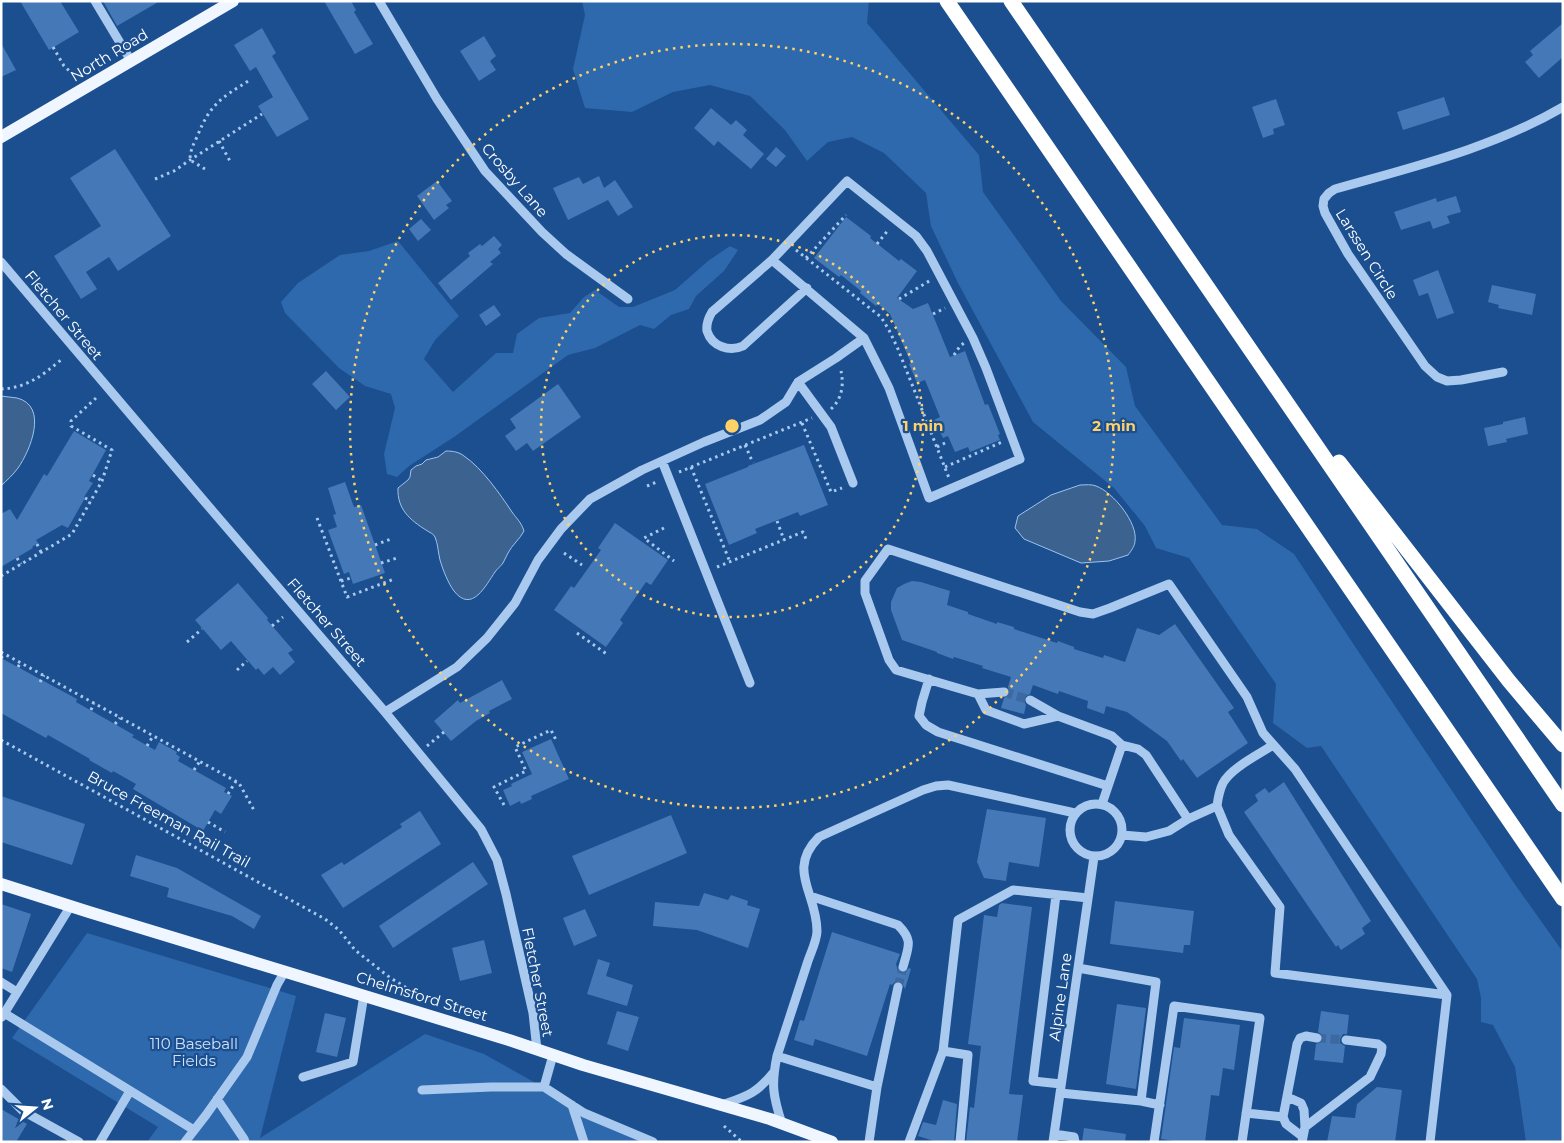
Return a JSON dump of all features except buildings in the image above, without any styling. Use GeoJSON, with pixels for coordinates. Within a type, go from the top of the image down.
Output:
{"type":"FeatureCollection","features":[{"type":"Feature","properties":{"kind":"highway"},"geometry":{"type":"LineString","coordinates":[[947,1],[1563,899]]}},
{"type":"Feature","properties":{"kind":"highway"},"geometry":{"type":"LineString","coordinates":[[1011,1],[1563,805]]}},
{"type":"Feature","properties":{"kind":"highway"},"geometry":{"type":"LineString","coordinates":[[1227,315],[1509,681],[1563,745]]}},
{"type":"Feature","properties":{"kind":"main road","name":"North Road"},"geometry":{"type":"LineString","coordinates":[[1,137],[130,61],[219,5],[233,1]]}},
{"type":"Feature","properties":{"kind":"main road","name":"Chelmsford Street"},"geometry":{"type":"LineString","coordinates":[[1,884],[500,1037],[553,1055],[722,1105],[832,1142]]}},
{"type":"Feature","properties":{"kind":"street"},"geometry":{"type":"LineString","coordinates":[[94,1],[130,61]]}},
{"type":"Feature","properties":{"kind":"street","name":"Crosby Lane"},"geometry":{"type":"LineString","coordinates":[[378,1],[437,99],[486,171],[542,232],[560,248],[628,299]]}},
{"type":"Feature","properties":{"kind":"street","name":"Larssen Circle"},"geometry":{"type":"LineString","coordinates":[[1503,372],[1455,381],[1442,380],[1433,374],[1425,366],[1348,254],[1325,214],[1323,203],[1326,196],[1335,189],[1411,168],[1488,142],[1531,125],[1563,107]]}},
{"type":"Feature","properties":{"kind":"street"},"geometry":{"type":"LineString","coordinates":[[772,260],[806,288],[864,338],[889,388],[929,498],[1020,459],[973,338],[927,251],[916,236],[846,181],[772,260],[712,312],[708,321],[707,331],[713,340],[721,346],[730,349],[743,346],[806,288]]}},
{"type":"Feature","properties":{"kind":"street","name":"Fletcher Street"},"geometry":{"type":"LineString","coordinates":[[1,262],[419,752],[481,830],[497,860],[532,1013],[537,1050]]}},
{"type":"Feature","properties":{"kind":"street"},"geometry":{"type":"LineString","coordinates":[[385,712],[457,667],[487,638],[515,603],[538,560],[561,529],[590,498],[642,470],[760,420],[786,402],[798,382],[864,338]]}},
{"type":"Feature","properties":{"kind":"street"},"geometry":{"type":"LineString","coordinates":[[798,382],[832,427],[853,483]]}},
{"type":"Feature","properties":{"kind":"street"},"geometry":{"type":"LineString","coordinates":[[662,461],[750,683]]}},
{"type":"Feature","properties":{"kind":"street"},"geometry":{"type":"LineString","coordinates":[[1004,692],[978,694],[896,670],[889,660],[865,593],[865,581],[888,549],[1080,612],[1093,614],[1169,584],[1247,697],[1263,733],[1294,769],[1447,995],[1430,1142]]}},
{"type":"Feature","properties":{"kind":"street"},"geometry":{"type":"LineString","coordinates":[[929,679],[920,716],[926,725],[932,729],[1108,786]]}},
{"type":"Feature","properties":{"kind":"street"},"geometry":{"type":"LineString","coordinates":[[978,694],[986,710],[1024,724],[1058,716]]}},
{"type":"Feature","properties":{"kind":"street"},"geometry":{"type":"LineString","coordinates":[[1030,700],[1058,716],[1112,736],[1122,745],[1138,749],[1146,756],[1188,819]]}},
{"type":"Feature","properties":{"kind":"street"},"geometry":{"type":"LineString","coordinates":[[1102,804],[1122,745]]}},
{"type":"Feature","properties":{"kind":"street"},"geometry":{"type":"LineString","coordinates":[[1273,745],[1228,776],[1222,784],[1217,806],[1229,835],[1280,907],[1275,973],[1447,995]]}},
{"type":"Feature","properties":{"kind":"street"},"geometry":{"type":"LineString","coordinates":[[782,1124],[774,1096],[773,1073],[817,932],[810,896],[803,873],[803,860],[809,847],[819,838],[930,788],[948,785],[1075,813]]}},
{"type":"Feature","properties":{"kind":"street"},"geometry":{"type":"LineString","coordinates":[[1102,804],[1115,812],[1120,819],[1122,835],[1120,842],[1109,854],[1094,857],[1079,851],[1073,844],[1069,828],[1075,813],[1087,805],[1102,804]]}},
{"type":"Feature","properties":{"kind":"street"},"geometry":{"type":"LineString","coordinates":[[1122,835],[1146,837],[1169,831],[1188,819],[1217,806]]}},
{"type":"Feature","properties":{"kind":"street","name":"Alpine Lane"},"geometry":{"type":"LineString","coordinates":[[1053,1138],[1094,857]]}},
{"type":"Feature","properties":{"kind":"street"},"geometry":{"type":"LineString","coordinates":[[909,1142],[943,1051],[958,920],[1013,890],[1088,898]]}},
{"type":"Feature","properties":{"kind":"street"},"geometry":{"type":"LineString","coordinates":[[1056,895],[1033,1081],[1061,1088],[1160,1105]]}},
{"type":"Feature","properties":{"kind":"street"},"geometry":{"type":"LineString","coordinates":[[810,896],[898,925],[906,933],[909,943],[903,967]]}},
{"type":"Feature","properties":{"kind":"street"},"geometry":{"type":"LineString","coordinates":[[70,906],[3,1015],[194,1130]]}},
{"type":"Feature","properties":{"kind":"street"},"geometry":{"type":"LineString","coordinates":[[1078,968],[1156,982],[1141,1101]]}},
{"type":"Feature","properties":{"kind":"street"},"geometry":{"type":"LineString","coordinates":[[185,1142],[247,1057],[277,985],[285,971]]}},
{"type":"Feature","properties":{"kind":"street"},"geometry":{"type":"LineString","coordinates":[[1,982],[17,992]]}},
{"type":"Feature","properties":{"kind":"street"},"geometry":{"type":"LineString","coordinates":[[869,1142],[877,1087],[898,986]]}},
{"type":"Feature","properties":{"kind":"street"},"geometry":{"type":"LineString","coordinates":[[303,1076],[353,1062],[364,995]]}},
{"type":"Feature","properties":{"kind":"street"},"geometry":{"type":"LineString","coordinates":[[1,999],[11,1002]]}},
{"type":"Feature","properties":{"kind":"street"},"geometry":{"type":"LineString","coordinates":[[1154,1142],[1174,1006],[1260,1018],[1242,1142]]}},
{"type":"Feature","properties":{"kind":"street"},"geometry":{"type":"LineString","coordinates":[[1303,1139],[1286,1124],[1283,1117],[1297,1044],[1300,1038],[1306,1036],[1317,1038]]}},
{"type":"Feature","properties":{"kind":"street"},"geometry":{"type":"LineString","coordinates":[[1305,1127],[1370,1077],[1381,1054],[1382,1047],[1378,1044],[1346,1040]]}},
{"type":"Feature","properties":{"kind":"street"},"geometry":{"type":"LineString","coordinates":[[943,1051],[968,1054],[960,1142]]}},
{"type":"Feature","properties":{"kind":"street"},"geometry":{"type":"LineString","coordinates":[[544,1087],[553,1055]]}},
{"type":"Feature","properties":{"kind":"street"},"geometry":{"type":"LineString","coordinates":[[777,1056],[877,1087]]}},
{"type":"Feature","properties":{"kind":"street"},"geometry":{"type":"LineString","coordinates":[[722,1105],[750,1095],[762,1086],[773,1073]]}},
{"type":"Feature","properties":{"kind":"street"},"geometry":{"type":"LineString","coordinates":[[422,1090],[544,1087],[584,1112],[654,1142]]}},
{"type":"Feature","properties":{"kind":"street"},"geometry":{"type":"LineString","coordinates":[[1,1089],[23,1111],[79,1142]]}},
{"type":"Feature","properties":{"kind":"street"},"geometry":{"type":"LineString","coordinates":[[100,1142],[130,1091]]}},
{"type":"Feature","properties":{"kind":"street"},"geometry":{"type":"LineString","coordinates":[[217,1099],[245,1142]]}},
{"type":"Feature","properties":{"kind":"street"},"geometry":{"type":"LineString","coordinates":[[1286,1101],[1292,1099],[1301,1103],[1304,1110],[1305,1127],[1303,1139]]}},
{"type":"Feature","properties":{"kind":"street"},"geometry":{"type":"LineString","coordinates":[[572,1105],[584,1142]]}},
{"type":"Feature","properties":{"kind":"street"},"geometry":{"type":"LineString","coordinates":[[1246,1113],[1283,1117]]}},
{"type":"Feature","properties":{"kind":"street"},"geometry":{"type":"LineString","coordinates":[[1053,1138],[1074,1137],[1075,1142]]}},
{"type":"Feature","properties":{"kind":"path"},"geometry":{"type":"LineString","coordinates":[[53,47],[64,66],[76,78]]}},
{"type":"Feature","properties":{"kind":"path"},"geometry":{"type":"LineString","coordinates":[[190,160],[190,152],[202,124],[214,105],[227,94],[250,80]]}},
{"type":"Feature","properties":{"kind":"path"},"geometry":{"type":"LineString","coordinates":[[155,179],[174,171],[262,114]]}},
{"type":"Feature","properties":{"kind":"path"},"geometry":{"type":"LineString","coordinates":[[219,142],[231,163]]}},
{"type":"Feature","properties":{"kind":"path"},"geometry":{"type":"LineString","coordinates":[[190,160],[205,169]]}},
{"type":"Feature","properties":{"kind":"path"},"geometry":{"type":"LineString","coordinates":[[806,258],[846,215]]}},
{"type":"Feature","properties":{"kind":"path"},"geometry":{"type":"LineString","coordinates":[[877,244],[896,221]]}},
{"type":"Feature","properties":{"kind":"path"},"geometry":{"type":"LineString","coordinates":[[899,299],[940,275]]}},
{"type":"Feature","properties":{"kind":"path"},"geometry":{"type":"LineString","coordinates":[[1,389],[23,386],[39,378],[62,358]]}},
{"type":"Feature","properties":{"kind":"path"},"geometry":{"type":"LineString","coordinates":[[647,486],[822,414],[833,407],[839,400],[843,380],[841,371]]}},
{"type":"Feature","properties":{"kind":"path"},"geometry":{"type":"LineString","coordinates":[[1,576],[72,534],[102,481],[112,450],[71,426],[71,421],[96,398]]}},
{"type":"Feature","properties":{"kind":"path"},"geometry":{"type":"LineString","coordinates":[[802,423],[830,492],[843,487]]}},
{"type":"Feature","properties":{"kind":"path"},"geometry":{"type":"LineString","coordinates":[[930,429],[936,427]]}},
{"type":"Feature","properties":{"kind":"path"},"geometry":{"type":"LineString","coordinates":[[945,467],[1005,441]]}},
{"type":"Feature","properties":{"kind":"path"},"geometry":{"type":"LineString","coordinates":[[937,447],[947,442]]}},
{"type":"Feature","properties":{"kind":"path"},"geometry":{"type":"LineString","coordinates":[[745,445],[753,463]]}},
{"type":"Feature","properties":{"kind":"path"},"geometry":{"type":"LineString","coordinates":[[691,467],[730,562]]}},
{"type":"Feature","properties":{"kind":"path"},"geometry":{"type":"LineString","coordinates":[[92,475],[102,481]]}},
{"type":"Feature","properties":{"kind":"path"},"geometry":{"type":"LineString","coordinates":[[85,498],[91,501]]}},
{"type":"Feature","properties":{"kind":"path"},"geometry":{"type":"LineString","coordinates":[[317,518],[347,597],[394,579]]}},
{"type":"Feature","properties":{"kind":"path"},"geometry":{"type":"LineString","coordinates":[[777,522],[784,540]]}},
{"type":"Feature","properties":{"kind":"path"},"geometry":{"type":"LineString","coordinates":[[664,528],[644,538],[674,560]]}},
{"type":"Feature","properties":{"kind":"path"},"geometry":{"type":"LineString","coordinates":[[717,567],[803,532],[806,541]]}},
{"type":"Feature","properties":{"kind":"path"},"geometry":{"type":"LineString","coordinates":[[375,545],[391,539]]}},
{"type":"Feature","properties":{"kind":"path"},"geometry":{"type":"LineString","coordinates":[[37,544],[41,552]]}},
{"type":"Feature","properties":{"kind":"path"},"geometry":{"type":"LineString","coordinates":[[564,553],[582,565]]}},
{"type":"Feature","properties":{"kind":"path"},"geometry":{"type":"LineString","coordinates":[[17,558],[22,564]]}},
{"type":"Feature","properties":{"kind":"path"},"geometry":{"type":"LineString","coordinates":[[381,563],[398,558]]}},
{"type":"Feature","properties":{"kind":"path"},"geometry":{"type":"LineString","coordinates":[[341,581],[351,578]]}},
{"type":"Feature","properties":{"kind":"path"},"geometry":{"type":"LineString","coordinates":[[272,626],[283,617]]}},
{"type":"Feature","properties":{"kind":"path"},"geometry":{"type":"LineString","coordinates":[[187,642],[202,629]]}},
{"type":"Feature","properties":{"kind":"path"},"geometry":{"type":"LineString","coordinates":[[577,633],[608,655]]}},
{"type":"Feature","properties":{"kind":"path"},"geometry":{"type":"LineString","coordinates":[[1,658],[3,653],[236,781],[256,812]]}},
{"type":"Feature","properties":{"kind":"path"},"geometry":{"type":"LineString","coordinates":[[238,670],[248,661]]}},
{"type":"Feature","properties":{"kind":"path"},"geometry":{"type":"LineString","coordinates":[[18,667],[20,662]]}},
{"type":"Feature","properties":{"kind":"path"},"geometry":{"type":"LineString","coordinates":[[40,682],[44,675]]}},
{"type":"Feature","properties":{"kind":"path"},"geometry":{"type":"LineString","coordinates":[[62,691],[64,686]]}},
{"type":"Feature","properties":{"kind":"path"},"geometry":{"type":"LineString","coordinates":[[91,710],[94,703]]}},
{"type":"Feature","properties":{"kind":"path"},"geometry":{"type":"LineString","coordinates":[[116,724],[120,718]]}},
{"type":"Feature","properties":{"kind":"path"},"geometry":{"type":"LineString","coordinates":[[504,805],[494,787],[526,771],[515,746],[551,730],[556,740]]}},
{"type":"Feature","properties":{"kind":"path"},"geometry":{"type":"LineString","coordinates":[[419,752],[444,732]]}},
{"type":"Feature","properties":{"kind":"path"},"geometry":{"type":"LineString","coordinates":[[147,746],[153,736]]}},
{"type":"Feature","properties":{"kind":"path","name":"Bruce Freeman Rail Trail"},"geometry":{"type":"LineString","coordinates":[[1,740],[325,919],[339,930],[355,950],[389,977],[415,993]]}},
{"type":"Feature","properties":{"kind":"path"},"geometry":{"type":"LineString","coordinates":[[194,770],[200,761]]}},
{"type":"Feature","properties":{"kind":"path"},"geometry":{"type":"LineString","coordinates":[[228,794],[236,781]]}},
{"type":"Feature","properties":{"kind":"path"},"geometry":{"type":"LineString","coordinates":[[208,822],[225,832]]}},
{"type":"Feature","properties":{"kind":"path"},"geometry":{"type":"LineString","coordinates":[[724,1126],[742,1142]]}},
{"type":"Feature","properties":{"kind":"green space"},"geometry":{"type":"Polygon","coordinates":[[[582,1],[869,1],[867,23],[979,155],[983,192],[1061,301],[1126,367],[1135,406],[1222,525],[1257,529],[1294,554],[1514,883],[1563,952],[1563,1142],[1526,1142],[1515,1067],[1493,1025],[1481,1022],[1481,998],[1477,979],[1321,746],[1307,748],[1273,723],[1276,684],[1189,558],[1156,548],[1145,526],[1114,488],[1033,422],[958,283],[931,226],[926,193],[884,153],[852,137],[828,142],[807,161],[785,130],[750,96],[710,85],[673,92],[632,112],[585,108],[573,69],[585,15],[582,1]]]}},
{"type":"Feature","properties":{"kind":"green space"},"geometry":{"type":"Polygon","coordinates":[[[398,241],[459,316],[435,340],[424,359],[453,392],[496,353],[513,353],[517,334],[539,318],[570,313],[584,297],[595,290],[619,307],[633,307],[675,290],[708,261],[730,246],[738,250],[724,271],[696,296],[689,309],[671,315],[654,329],[640,325],[595,348],[568,355],[454,437],[409,466],[397,477],[387,474],[384,454],[395,408],[391,394],[365,386],[339,368],[285,313],[281,302],[298,283],[340,255],[369,251],[398,241]]]}},
{"type":"Feature","properties":{"kind":"green space","name":"110 Baseball Fields"},"geometry":{"type":"Polygon","coordinates":[[[87,933],[296,996],[260,1138],[425,1034],[484,1054],[641,1142],[147,1142],[158,1127],[12,1038],[87,933]]]}},
{"type":"Feature","properties":{"kind":"shaded area"},"geometry":{"type":"Polygon","coordinates":[[[1,396],[17,398],[27,403],[35,419],[34,430],[23,460],[14,473],[1,486],[1,396]]]}},
{"type":"Feature","properties":{"kind":"shaded area"},"geometry":{"type":"Polygon","coordinates":[[[446,451],[460,454],[471,461],[484,474],[524,531],[483,590],[473,599],[467,600],[454,591],[448,580],[440,560],[434,536],[410,518],[402,508],[398,495],[398,488],[408,480],[411,470],[426,460],[438,457],[446,451]]]}},
{"type":"Feature","properties":{"kind":"shaded area"},"geometry":{"type":"Polygon","coordinates":[[[1080,485],[1093,485],[1103,489],[1123,509],[1133,526],[1135,534],[1133,548],[1128,555],[1109,561],[1081,563],[1024,539],[1015,528],[1018,516],[1051,495],[1080,485]]]}},
{"type":"Feature","properties":{"kind":"tunnel"},"geometry":{"type":"LineString","coordinates":[[1004,692],[1030,700]]}},
{"type":"Feature","properties":{"kind":"tunnel"},"geometry":{"type":"LineString","coordinates":[[898,987],[903,967]]}},
{"type":"Feature","properties":{"kind":"tunnel"},"geometry":{"type":"LineString","coordinates":[[1317,1038],[1346,1040]]}}]}
